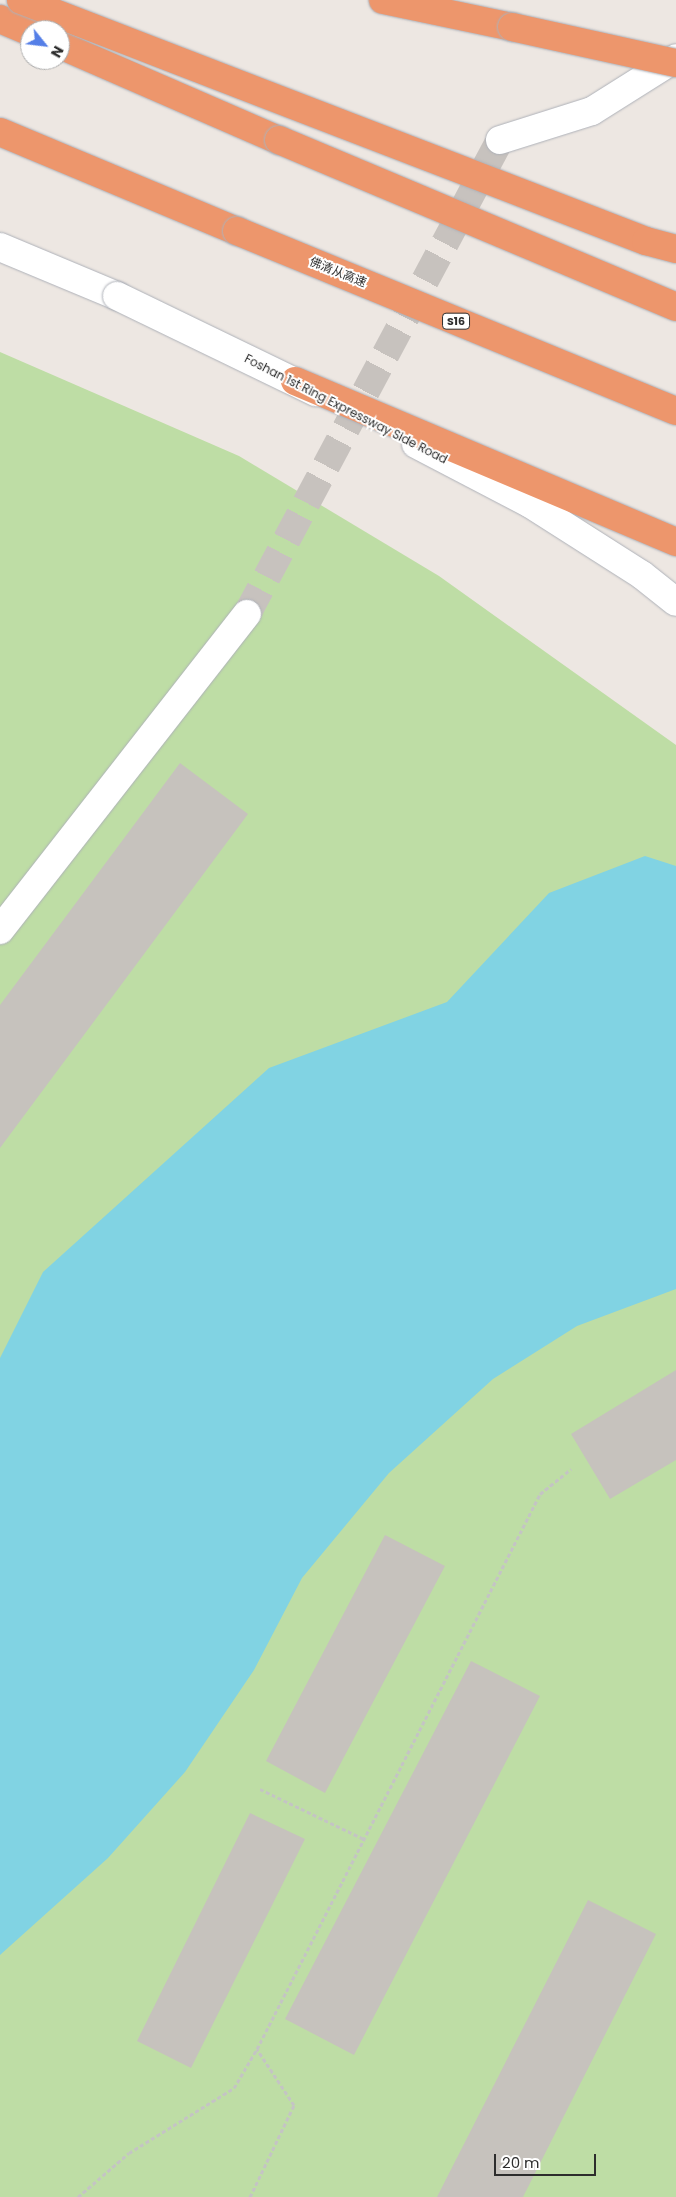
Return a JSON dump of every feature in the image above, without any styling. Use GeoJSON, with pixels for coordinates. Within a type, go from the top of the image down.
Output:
{"type":"FeatureCollection","features":[{"type":"Feature","properties":{"kind":"highway"},"geometry":{"type":"LineString","coordinates":[[21,0],[646,241],[676,249]]}},
{"type":"Feature","properties":{"kind":"highway"},"geometry":{"type":"LineString","coordinates":[[382,0],[676,63]]}},
{"type":"Feature","properties":{"kind":"highway"},"geometry":{"type":"LineString","coordinates":[[0,19],[20,28]]}},
{"type":"Feature","properties":{"kind":"highway"},"geometry":{"type":"LineString","coordinates":[[70,49],[676,308]]}},
{"type":"Feature","properties":{"kind":"highway","name":"佛清从高速"},"geometry":{"type":"LineString","coordinates":[[0,132],[676,411]]}},
{"type":"Feature","properties":{"kind":"highway"},"geometry":{"type":"LineString","coordinates":[[296,381],[676,542]]}},
{"type":"Feature","properties":{"kind":"main road"},"geometry":{"type":"LineString","coordinates":[[500,140],[592,111],[676,58]]}},
{"type":"Feature","properties":{"kind":"main road","name":"Foshan 1st Ring Expressway Side Road"},"geometry":{"type":"LineString","coordinates":[[0,247],[117,296],[296,381],[529,503],[642,575],[676,602]]}},
{"type":"Feature","properties":{"kind":"main road"},"geometry":{"type":"LineString","coordinates":[[0,930],[247,614]]}},
{"type":"Feature","properties":{"kind":"path"},"geometry":{"type":"LineString","coordinates":[[78,2197],[129,2153],[234,2088],[257,2049],[540,1494],[571,1470]]}},
{"type":"Feature","properties":{"kind":"path"},"geometry":{"type":"LineString","coordinates":[[260,1789],[364,1839]]}},
{"type":"Feature","properties":{"kind":"path"},"geometry":{"type":"LineString","coordinates":[[250,2197],[294,2105],[257,2049]]}},
{"type":"Feature","properties":{"kind":"green space"},"geometry":{"type":"Polygon","coordinates":[[[0,352],[239,456],[439,576],[676,745],[676,2197],[0,2197],[0,352]]]}},
{"type":"Feature","properties":{"kind":"water"},"geometry":{"type":"Polygon","coordinates":[[[645,856],[676,866],[676,1289],[577,1326],[493,1379],[389,1473],[302,1578],[254,1670],[185,1772],[108,1858],[0,1955],[0,1358],[43,1272],[269,1068],[447,1002],[549,893],[645,856]]]}},
{"type":"Feature","properties":{"kind":"building"},"geometry":{"type":"Polygon","coordinates":[[[180,763],[248,814],[0,1148],[0,1005],[180,763]]]}},
{"type":"Feature","properties":{"kind":"building"},"geometry":{"type":"Polygon","coordinates":[[[676,1370],[676,1460],[610,1499],[571,1434],[676,1370]]]}},
{"type":"Feature","properties":{"kind":"building"},"geometry":{"type":"Polygon","coordinates":[[[385,1535],[445,1566],[325,1793],[266,1761],[385,1535]]]}},
{"type":"Feature","properties":{"kind":"building"},"geometry":{"type":"Polygon","coordinates":[[[471,1661],[540,1696],[354,2055],[285,2019],[471,1661]]]}},
{"type":"Feature","properties":{"kind":"building"},"geometry":{"type":"Polygon","coordinates":[[[250,1813],[305,1839],[191,2068],[137,2041],[250,1813]]]}},
{"type":"Feature","properties":{"kind":"building"},"geometry":{"type":"Polygon","coordinates":[[[588,1900],[656,1934],[523,2197],[437,2197],[588,1900]]]}},
{"type":"Feature","properties":{"kind":"tunnel"},"geometry":{"type":"LineString","coordinates":[[247,614],[500,140]]}}]}
